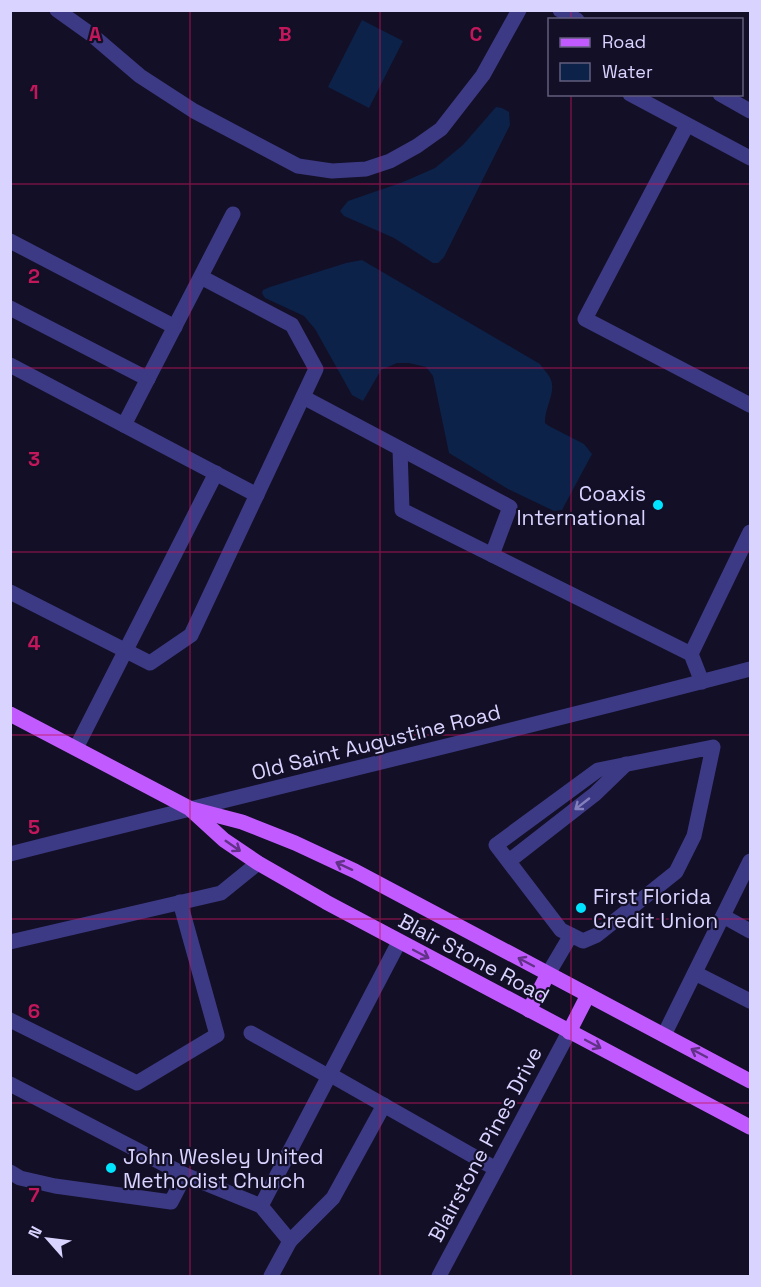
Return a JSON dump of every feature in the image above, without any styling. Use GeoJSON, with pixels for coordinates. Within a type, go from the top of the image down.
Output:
{"type":"FeatureCollection","features":[{"type":"Feature","properties":{"kind":"main road","name":"Blair Stone Road"},"geometry":{"type":"LineString","coordinates":[[10,714],[189,808],[242,822],[296,843],[355,871],[750,1081]]}},
{"type":"Feature","properties":{"kind":"main road","name":"Blair Stone Road"},"geometry":{"type":"LineString","coordinates":[[189,808],[224,840],[258,863],[399,942],[750,1127]]}},
{"type":"Feature","properties":{"kind":"main road"},"geometry":{"type":"LineString","coordinates":[[528,1010],[548,974]]}},
{"type":"Feature","properties":{"kind":"main road"},"geometry":{"type":"LineString","coordinates":[[569,1032],[588,995]]}},
{"type":"Feature","properties":{"kind":"street"},"geometry":{"type":"LineString","coordinates":[[57,10],[92,34],[140,76],[194,111],[298,166],[332,171],[366,169],[390,161],[441,129],[483,75],[519,10]]}},
{"type":"Feature","properties":{"kind":"street"},"geometry":{"type":"LineString","coordinates":[[560,10],[574,18]]}},
{"type":"Feature","properties":{"kind":"street"},"geometry":{"type":"LineString","coordinates":[[634,96],[750,158]]}},
{"type":"Feature","properties":{"kind":"street"},"geometry":{"type":"LineString","coordinates":[[724,96],[750,111]]}},
{"type":"Feature","properties":{"kind":"street"},"geometry":{"type":"LineString","coordinates":[[687,125],[585,319],[750,405]]}},
{"type":"Feature","properties":{"kind":"street"},"geometry":{"type":"LineString","coordinates":[[124,425],[233,214]]}},
{"type":"Feature","properties":{"kind":"street"},"geometry":{"type":"LineString","coordinates":[[10,241],[175,327]]}},
{"type":"Feature","properties":{"kind":"street"},"geometry":{"type":"LineString","coordinates":[[10,592],[150,663],[191,634],[316,369],[292,325],[201,277]]}},
{"type":"Feature","properties":{"kind":"street"},"geometry":{"type":"LineString","coordinates":[[10,308],[148,379]]}},
{"type":"Feature","properties":{"kind":"street"},"geometry":{"type":"LineString","coordinates":[[10,365],[257,495]]}},
{"type":"Feature","properties":{"kind":"street"},"geometry":{"type":"LineString","coordinates":[[303,397],[510,507],[492,555]]}},
{"type":"Feature","properties":{"kind":"street"},"geometry":{"type":"LineString","coordinates":[[400,449],[402,510],[691,654],[702,682]]}},
{"type":"Feature","properties":{"kind":"street"},"geometry":{"type":"LineString","coordinates":[[76,748],[216,473]]}},
{"type":"Feature","properties":{"kind":"street"},"geometry":{"type":"LineString","coordinates":[[691,654],[750,532]]}},
{"type":"Feature","properties":{"kind":"street","name":"Old Saint Augustine Road"},"geometry":{"type":"LineString","coordinates":[[10,854],[189,808],[553,721],[750,669]]}},
{"type":"Feature","properties":{"kind":"street"},"geometry":{"type":"LineString","coordinates":[[713,747],[694,836],[676,872],[597,935],[583,941],[571,935],[561,930],[496,845],[598,770],[713,747]]}},
{"type":"Feature","properties":{"kind":"street"},"geometry":{"type":"LineString","coordinates":[[664,1035],[750,861]]}},
{"type":"Feature","properties":{"kind":"street"},"geometry":{"type":"LineString","coordinates":[[10,942],[221,893],[258,863]]}},
{"type":"Feature","properties":{"kind":"street"},"geometry":{"type":"LineString","coordinates":[[10,1020],[137,1083],[217,1035],[180,902]]}},
{"type":"Feature","properties":{"kind":"street"},"geometry":{"type":"LineString","coordinates":[[723,916],[750,931]]}},
{"type":"Feature","properties":{"kind":"street"},"geometry":{"type":"LineString","coordinates":[[548,974],[571,935]]}},
{"type":"Feature","properties":{"kind":"street"},"geometry":{"type":"LineString","coordinates":[[261,1206],[399,942]]}},
{"type":"Feature","properties":{"kind":"street"},"geometry":{"type":"LineString","coordinates":[[695,973],[750,1002]]}},
{"type":"Feature","properties":{"kind":"street","name":"Blairstone Pines Drive"},"geometry":{"type":"LineString","coordinates":[[439,1276],[569,1032]]}},
{"type":"Feature","properties":{"kind":"street"},"geometry":{"type":"LineString","coordinates":[[251,1033],[496,1169]]}},
{"type":"Feature","properties":{"kind":"street"},"geometry":{"type":"LineString","coordinates":[[10,1084],[185,1174],[261,1206],[290,1240]]}},
{"type":"Feature","properties":{"kind":"street"},"geometry":{"type":"LineString","coordinates":[[271,1276],[290,1240],[333,1198],[384,1105]]}},
{"type":"Feature","properties":{"kind":"street"},"geometry":{"type":"LineString","coordinates":[[10,1172],[20,1178],[55,1186],[171,1202],[185,1174]]}},
{"type":"Feature","properties":{"kind":"water"},"geometry":{"type":"Polygon","coordinates":[[[362,20],[403,41],[369,108],[328,87],[362,20]]]}},
{"type":"Feature","properties":{"kind":"water"},"geometry":{"type":"Polygon","coordinates":[[[496,107],[509,112],[510,125],[444,257],[438,263],[433,263],[394,238],[344,216],[340,211],[348,201],[435,168],[463,145],[496,107]]]}},
{"type":"Feature","properties":{"kind":"water"},"geometry":{"type":"Polygon","coordinates":[[[362,260],[540,364],[549,376],[552,385],[545,423],[584,444],[592,454],[562,510],[554,511],[508,489],[449,453],[433,376],[426,367],[397,363],[381,370],[363,401],[352,395],[315,329],[304,316],[265,298],[262,293],[270,287],[362,260]]]}},
{"type":"Feature","properties":{"kind":"place","name":"Coaxis International"},"geometry":{"type":"Point","coordinates":[658,505]}},
{"type":"Feature","properties":{"kind":"place","name":"First Florida Credit Union"},"geometry":{"type":"Point","coordinates":[581,908]}},
{"type":"Feature","properties":{"kind":"place","name":"John Wesley United Methodist Church"},"geometry":{"type":"Point","coordinates":[111,1168]}}]}
